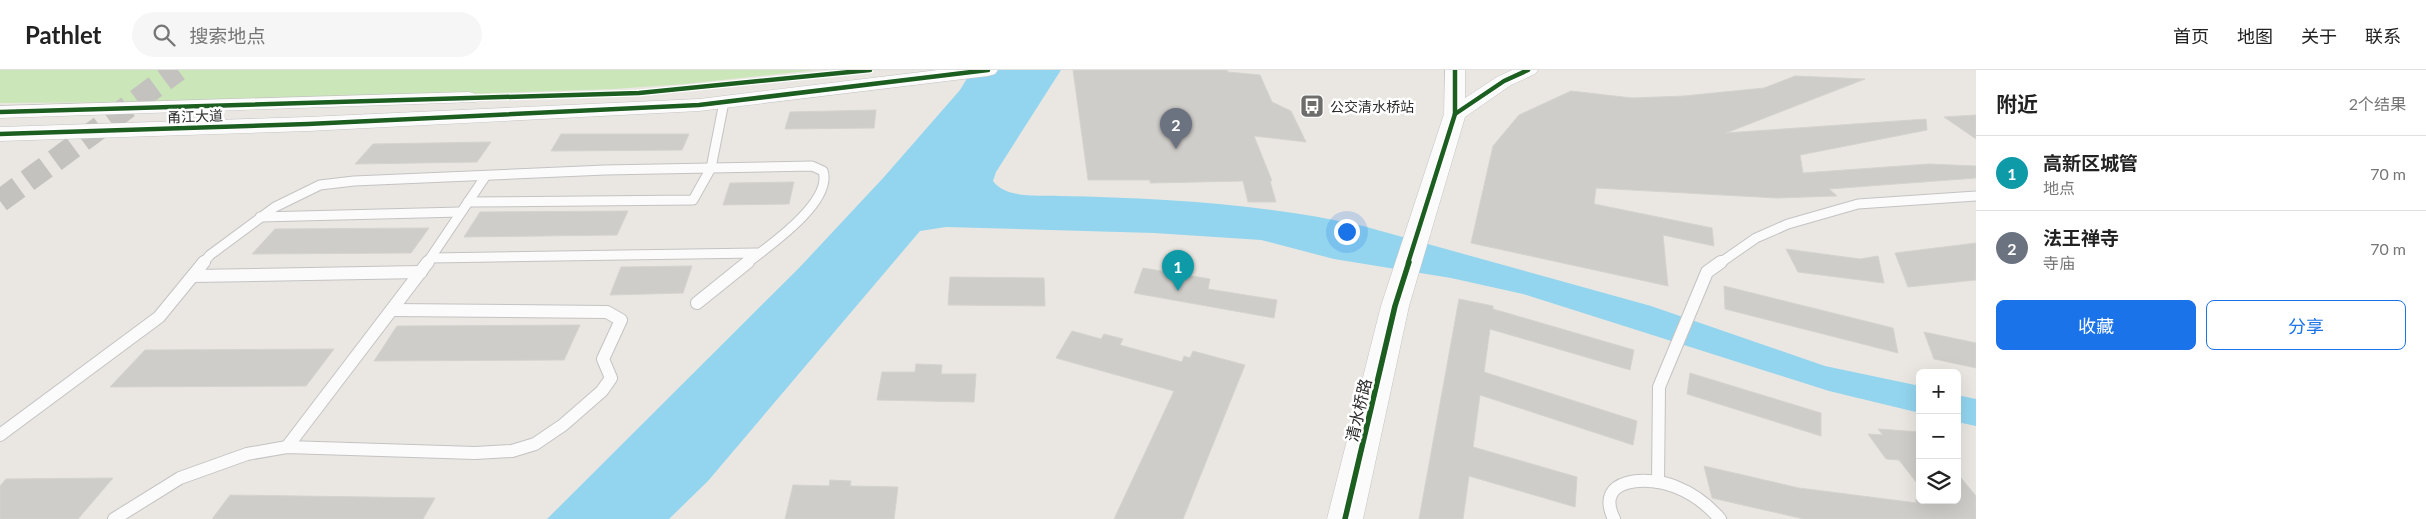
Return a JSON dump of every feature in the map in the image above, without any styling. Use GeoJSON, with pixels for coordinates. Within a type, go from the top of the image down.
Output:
{"type":"FeatureCollection","features":[{"type":"Feature","properties":{"kind":"main road","name":"甬江大道"},"geometry":{"type":"LineString","coordinates":[[0,112],[639,92],[870,70]]}},
{"type":"Feature","properties":{"kind":"main road","name":"甬江大道"},"geometry":{"type":"LineString","coordinates":[[0,134],[318,124],[699,105],[988,70]]}},
{"type":"Feature","properties":{"kind":"main road","name":"清水桥路"},"geometry":{"type":"LineString","coordinates":[[1344,519],[1395,306],[1455,114],[1455,70]]}},
{"type":"Feature","properties":{"kind":"main road"},"geometry":{"type":"LineString","coordinates":[[1455,114],[1504,81],[1528,70]]}},
{"type":"Feature","properties":{"kind":"lane"},"geometry":{"type":"LineString","coordinates":[[468,202],[693,200],[710,168],[724,102]]}},
{"type":"Feature","properties":{"kind":"lane"},"geometry":{"type":"LineString","coordinates":[[0,435],[159,317],[210,255],[275,207],[320,185],[354,181],[710,168],[812,166],[823,171],[826,180],[820,196],[792,228],[757,253],[698,303]]}},
{"type":"Feature","properties":{"kind":"lane"},"geometry":{"type":"LineString","coordinates":[[287,447],[421,272],[485,177]]}},
{"type":"Feature","properties":{"kind":"lane"},"geometry":{"type":"LineString","coordinates":[[1658,482],[1659,387],[1707,272],[1756,238],[1788,224],[1821,214],[1858,204],[1976,196]]}},
{"type":"Feature","properties":{"kind":"lane"},"geometry":{"type":"LineString","coordinates":[[260,217],[461,212]]}},
{"type":"Feature","properties":{"kind":"lane"},"geometry":{"type":"LineString","coordinates":[[431,258],[757,253]]}},
{"type":"Feature","properties":{"kind":"lane"},"geometry":{"type":"LineString","coordinates":[[194,276],[421,272]]}},
{"type":"Feature","properties":{"kind":"lane"},"geometry":{"type":"LineString","coordinates":[[114,519],[180,478],[247,454],[287,447],[475,453],[512,451],[535,444],[562,425],[602,391],[611,378],[602,359],[621,320],[608,312],[392,310]]}},
{"type":"Feature","properties":{"kind":"lane"},"geometry":{"type":"LineString","coordinates":[[1614,519],[1608,504],[1610,494],[1617,486],[1628,481],[1642,480],[1658,482],[1677,488],[1695,497],[1720,519]]}},
{"type":"Feature","properties":{"kind":"green space"},"geometry":{"type":"Polygon","coordinates":[[[0,70],[816,70],[684,84],[614,89],[224,102],[0,103],[0,70]]]}},
{"type":"Feature","properties":{"kind":"water"},"geometry":{"type":"Polygon","coordinates":[[[972,70],[1061,70],[996,172],[993,181],[1006,191],[1033,196],[1136,198],[1251,207],[1326,218],[1363,226],[1651,306],[1825,366],[1916,385],[1916,412],[1829,391],[1523,294],[1451,278],[1334,259],[1261,240],[1154,233],[946,227],[920,231],[708,481],[669,519],[547,519],[799,268],[884,177],[960,90],[972,70]]]}},
{"type":"Feature","properties":{"kind":"water"},"geometry":{"type":"Polygon","coordinates":[[[1961,396],[1976,399],[1976,426],[1961,423],[1961,396]]]}},
{"type":"Feature","properties":{"kind":"building"},"geometry":{"type":"Polygon","coordinates":[[[1073,70],[1227,70],[1228,72],[1260,75],[1272,102],[1291,111],[1306,142],[1254,136],[1272,181],[1270,181],[1276,202],[1248,202],[1243,181],[1150,183],[1150,180],[1088,180],[1073,70]]]}},
{"type":"Feature","properties":{"kind":"building"},"geometry":{"type":"Polygon","coordinates":[[[1795,76],[1865,79],[1726,133],[1926,119],[1927,130],[1800,155],[1803,173],[1929,164],[1976,166],[1976,178],[1829,189],[1837,196],[1777,198],[1596,188],[1594,204],[1712,228],[1714,246],[1663,235],[1668,286],[1471,243],[1493,146],[1519,115],[1571,91],[1632,98],[1684,96],[1764,88],[1795,76]]]}},
{"type":"Feature","properties":{"kind":"building"},"geometry":{"type":"Polygon","coordinates":[[[876,110],[874,128],[785,129],[790,112],[876,110]]]}},
{"type":"Feature","properties":{"kind":"building"},"geometry":{"type":"Polygon","coordinates":[[[1976,115],[1976,139],[1944,117],[1976,115]]]}},
{"type":"Feature","properties":{"kind":"building"},"geometry":{"type":"Polygon","coordinates":[[[561,134],[689,134],[682,150],[551,151],[561,134]]]}},
{"type":"Feature","properties":{"kind":"building"},"geometry":{"type":"Polygon","coordinates":[[[491,142],[477,162],[355,164],[373,144],[491,142]]]}},
{"type":"Feature","properties":{"kind":"building"},"geometry":{"type":"Polygon","coordinates":[[[794,182],[789,204],[723,205],[730,183],[794,182]]]}},
{"type":"Feature","properties":{"kind":"building"},"geometry":{"type":"Polygon","coordinates":[[[628,211],[617,235],[464,237],[480,212],[628,211]]]}},
{"type":"Feature","properties":{"kind":"building"},"geometry":{"type":"Polygon","coordinates":[[[429,228],[411,253],[252,254],[275,229],[429,228]]]}},
{"type":"Feature","properties":{"kind":"building"},"geometry":{"type":"Polygon","coordinates":[[[1976,243],[1976,280],[1908,287],[1895,253],[1976,243]]]}},
{"type":"Feature","properties":{"kind":"building"},"geometry":{"type":"Polygon","coordinates":[[[1786,249],[1860,259],[1878,256],[1884,283],[1798,272],[1786,249]]]}},
{"type":"Feature","properties":{"kind":"building"},"geometry":{"type":"Polygon","coordinates":[[[692,266],[683,293],[610,295],[621,267],[692,266]]]}},
{"type":"Feature","properties":{"kind":"building"},"geometry":{"type":"Polygon","coordinates":[[[1143,268],[1210,279],[1208,289],[1277,300],[1274,318],[1134,293],[1143,268]]]}},
{"type":"Feature","properties":{"kind":"building"},"geometry":{"type":"Polygon","coordinates":[[[950,277],[1044,278],[1045,306],[948,305],[950,277]]]}},
{"type":"Feature","properties":{"kind":"building"},"geometry":{"type":"Polygon","coordinates":[[[1724,286],[1893,328],[1898,353],[1725,309],[1724,286]]]}},
{"type":"Feature","properties":{"kind":"building"},"geometry":{"type":"Polygon","coordinates":[[[1459,299],[1493,306],[1493,309],[1634,350],[1630,370],[1490,329],[1484,372],[1637,421],[1633,445],[1480,395],[1473,447],[1577,477],[1575,507],[1469,476],[1463,519],[1419,519],[1459,299]]]}},
{"type":"Feature","properties":{"kind":"building"},"geometry":{"type":"Polygon","coordinates":[[[580,325],[564,360],[374,361],[397,326],[580,325]]]}},
{"type":"Feature","properties":{"kind":"building"},"geometry":{"type":"Polygon","coordinates":[[[1072,331],[1101,339],[1104,334],[1123,339],[1120,345],[1182,362],[1184,356],[1190,358],[1193,351],[1245,365],[1183,519],[1114,519],[1174,391],[1056,358],[1072,331]]]}},
{"type":"Feature","properties":{"kind":"building"},"geometry":{"type":"Polygon","coordinates":[[[1924,332],[1976,343],[1976,368],[1934,359],[1924,332]]]}},
{"type":"Feature","properties":{"kind":"building"},"geometry":{"type":"Polygon","coordinates":[[[334,349],[306,386],[110,387],[145,350],[334,349]]]}},
{"type":"Feature","properties":{"kind":"building"},"geometry":{"type":"Polygon","coordinates":[[[916,364],[942,365],[941,374],[976,374],[974,402],[877,400],[882,372],[915,372],[916,364]]]}},
{"type":"Feature","properties":{"kind":"building"},"geometry":{"type":"Polygon","coordinates":[[[1690,373],[1821,413],[1821,436],[1687,394],[1690,373]]]}},
{"type":"Feature","properties":{"kind":"building"},"geometry":{"type":"Polygon","coordinates":[[[1878,429],[1916,432],[1916,482],[1899,460],[1886,459],[1868,434],[1883,435],[1878,429]]]}},
{"type":"Feature","properties":{"kind":"building"},"geometry":{"type":"Polygon","coordinates":[[[1704,466],[1799,488],[1916,504],[1961,504],[1961,478],[1976,496],[1976,519],[1804,519],[1712,498],[1704,466]]]}},
{"type":"Feature","properties":{"kind":"building"},"geometry":{"type":"Polygon","coordinates":[[[113,478],[78,519],[0,519],[0,486],[6,479],[113,478]]]}},
{"type":"Feature","properties":{"kind":"building"},"geometry":{"type":"Polygon","coordinates":[[[830,480],[851,481],[850,486],[898,487],[894,519],[785,519],[793,485],[829,486],[830,480]]]}},
{"type":"Feature","properties":{"kind":"building"},"geometry":{"type":"Polygon","coordinates":[[[230,495],[435,498],[423,519],[212,519],[230,495]]]}},
{"type":"Feature","properties":{"kind":"tunnel"},"geometry":{"type":"LineString","coordinates":[[0,201],[178,70]]}},
{"type":"Feature","properties":{"kind":"cycle path"},"geometry":{"type":"LineString","coordinates":[[0,112],[639,93],[870,70]]}},
{"type":"Feature","properties":{"kind":"cycle path"},"geometry":{"type":"LineString","coordinates":[[0,134],[308,124],[699,105],[988,70]]}},
{"type":"Feature","properties":{"kind":"cycle path"},"geometry":{"type":"LineString","coordinates":[[1345,519],[1395,306],[1455,114],[1455,70]]}},
{"type":"Feature","properties":{"kind":"cycle path"},"geometry":{"type":"LineString","coordinates":[[1455,114],[1504,81],[1528,70]]}},
{"type":"Feature","properties":{"kind":"place","name":"公交清水桥站"},"geometry":{"type":"Point","coordinates":[1312,106]}},
{"type":"Feature","properties":{"kind":"place","name":"法王禅寺"},"geometry":{"type":"Point","coordinates":[1176,149]}},
{"type":"Feature","properties":{"kind":"place","name":"高新区城管"},"geometry":{"type":"Point","coordinates":[1178,291]}}]}
